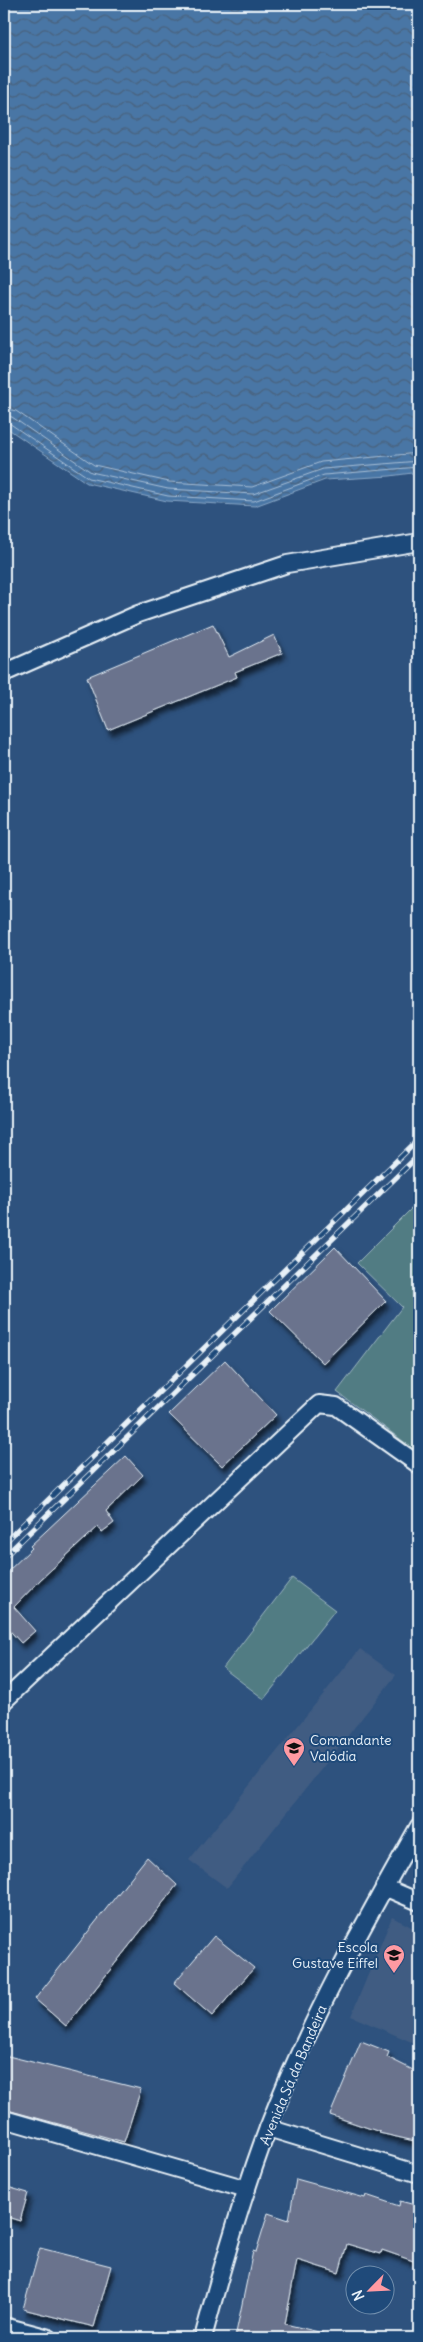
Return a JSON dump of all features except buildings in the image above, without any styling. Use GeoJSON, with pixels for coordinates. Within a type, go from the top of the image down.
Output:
{"type":"FeatureCollection","features":[{"type":"Feature","properties":{"kind":"street"},"geometry":{"type":"LineString","coordinates":[[4,673],[138,614],[287,564],[419,542]]}},
{"type":"Feature","properties":{"kind":"street"},"geometry":{"type":"LineString","coordinates":[[4,1701],[318,1404],[336,1406],[419,1465]]}},
{"type":"Feature","properties":{"kind":"street","name":"Avenida Sá da Bandeira"},"geometry":{"type":"LineString","coordinates":[[203,2338],[223,2262],[268,2128],[326,1998],[384,1887],[419,1826]]}},
{"type":"Feature","properties":{"kind":"street"},"geometry":{"type":"LineString","coordinates":[[384,1887],[419,1902]]}},
{"type":"Feature","properties":{"kind":"street"},"geometry":{"type":"LineString","coordinates":[[4,2119],[247,2189]]}},
{"type":"Feature","properties":{"kind":"street"},"geometry":{"type":"LineString","coordinates":[[268,2128],[419,2174]]}},
{"type":"Feature","properties":{"kind":"street"},"geometry":{"type":"LineString","coordinates":[[4,2326],[49,2338]]}},
{"type":"Feature","properties":{"kind":"shaded area","name":"Comandante Valódia"},"geometry":{"type":"Polygon","coordinates":[[[360,1649],[396,1675],[227,1888],[189,1860],[360,1649]]]}},
{"type":"Feature","properties":{"kind":"shaded area","name":"Escola Gustave Eiffel"},"geometry":{"type":"Polygon","coordinates":[[[392,1917],[419,1931],[419,2032],[414,2043],[351,2016],[392,1917]]]}},
{"type":"Feature","properties":{"kind":"green space"},"geometry":{"type":"Polygon","coordinates":[[[419,1201],[419,1453],[337,1392],[402,1307],[357,1263],[419,1201]]]}},
{"type":"Feature","properties":{"kind":"green space"},"geometry":{"type":"Polygon","coordinates":[[[292,1578],[335,1610],[264,1699],[223,1668],[292,1578]]]}},
{"type":"Feature","properties":{"kind":"water"},"geometry":{"type":"Polygon","coordinates":[[[4,4],[419,4],[419,472],[390,476],[325,480],[255,506],[167,501],[87,483],[4,426],[4,4]]]}},
{"type":"Feature","properties":{"kind":"railway"},"geometry":{"type":"LineString","coordinates":[[4,1543],[419,1139]]}},
{"type":"Feature","properties":{"kind":"railway"},"geometry":{"type":"LineString","coordinates":[[4,1557],[419,1155]]}},
{"type":"Feature","properties":{"kind":"place","name":"Comandante Valódia"},"geometry":{"type":"Point","coordinates":[294,1767]}},
{"type":"Feature","properties":{"kind":"place","name":"Escola Gustave Eiffel"},"geometry":{"type":"Point","coordinates":[394,1974]}}]}
